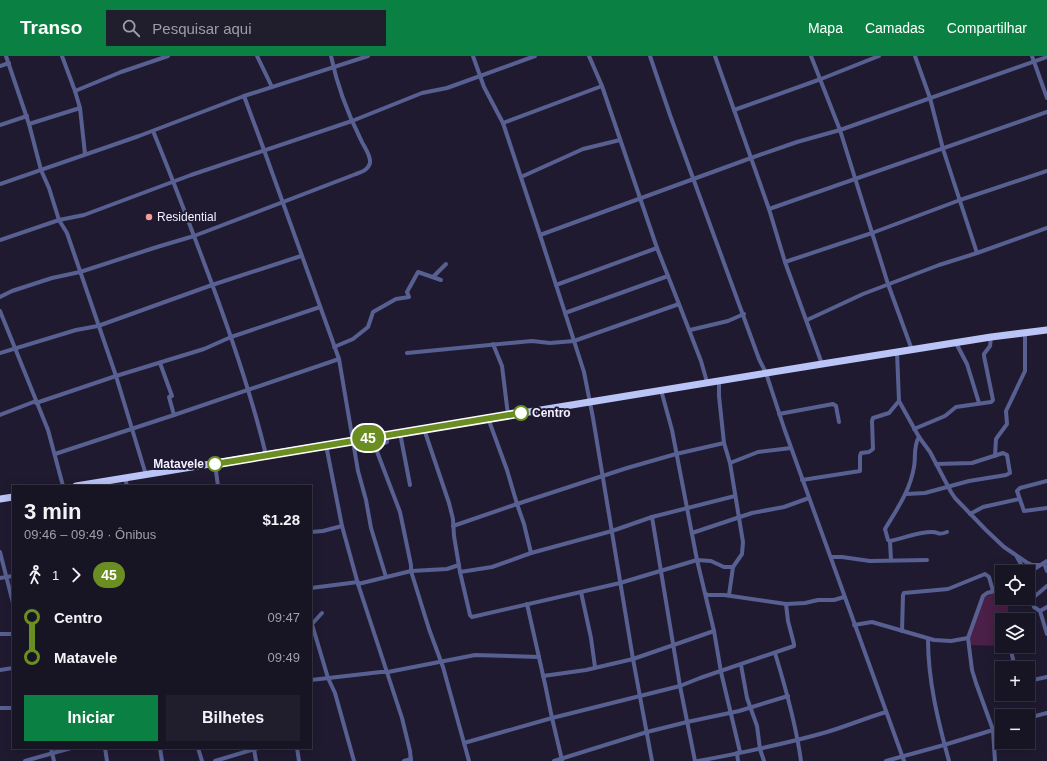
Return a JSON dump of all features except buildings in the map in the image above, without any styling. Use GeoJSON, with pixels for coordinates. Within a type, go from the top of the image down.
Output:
{"type":"FeatureCollection","features":[{"type":"Feature","properties":{"kind":"highway"},"geometry":{"type":"LineString","coordinates":[[89,485],[707,382],[991,337],[1025,334],[1047,330]]}},
{"type":"Feature","properties":{"kind":"highway"},"geometry":{"type":"LineString","coordinates":[[0,499],[12,497]]}},
{"type":"Feature","properties":{"kind":"street"},"geometry":{"type":"LineString","coordinates":[[6,56],[27,116],[41,170],[49,188],[59,220],[67,233],[116,376],[146,475]]}},
{"type":"Feature","properties":{"kind":"street"},"geometry":{"type":"LineString","coordinates":[[62,56],[80,108],[85,154]]}},
{"type":"Feature","properties":{"kind":"street"},"geometry":{"type":"LineString","coordinates":[[75,91],[159,57],[168,56]]}},
{"type":"Feature","properties":{"kind":"street"},"geometry":{"type":"LineString","coordinates":[[257,56],[269,82],[270,88]]}},
{"type":"Feature","properties":{"kind":"street"},"geometry":{"type":"LineString","coordinates":[[0,297],[52,278],[80,272],[194,236],[284,203],[356,174],[367,168],[369,165],[369,158],[352,121],[333,67],[331,56]]}},
{"type":"Feature","properties":{"kind":"street"},"geometry":{"type":"LineString","coordinates":[[0,184],[153,131],[244,96],[333,67],[358,57],[368,56]]}},
{"type":"Feature","properties":{"kind":"street"},"geometry":{"type":"LineString","coordinates":[[473,56],[480,77],[502,123],[521,177],[584,372],[652,761]]}},
{"type":"Feature","properties":{"kind":"street"},"geometry":{"type":"LineString","coordinates":[[0,240],[59,220],[84,215],[264,150],[352,121],[422,93],[447,88],[535,56]]}},
{"type":"Feature","properties":{"kind":"street"},"geometry":{"type":"LineString","coordinates":[[589,56],[602,86],[657,248],[690,330],[707,382]]}},
{"type":"Feature","properties":{"kind":"street"},"geometry":{"type":"LineString","coordinates":[[650,56],[759,359],[766,373],[802,480],[903,759]]}},
{"type":"Feature","properties":{"kind":"street"},"geometry":{"type":"LineString","coordinates":[[715,56],[769,209],[785,262],[822,364]]}},
{"type":"Feature","properties":{"kind":"street"},"geometry":{"type":"LineString","coordinates":[[811,56],[840,130],[888,284],[912,350]]}},
{"type":"Feature","properties":{"kind":"street"},"geometry":{"type":"LineString","coordinates":[[734,110],[821,79],[878,56]]}},
{"type":"Feature","properties":{"kind":"street"},"geometry":{"type":"LineString","coordinates":[[916,56],[977,253]]}},
{"type":"Feature","properties":{"kind":"street"},"geometry":{"type":"LineString","coordinates":[[1032,56],[1047,98]]}},
{"type":"Feature","properties":{"kind":"street"},"geometry":{"type":"LineString","coordinates":[[540,234],[751,158],[797,142],[840,130],[1047,57]]}},
{"type":"Feature","properties":{"kind":"street"},"geometry":{"type":"LineString","coordinates":[[0,66],[9,63]]}},
{"type":"Feature","properties":{"kind":"street"},"geometry":{"type":"LineString","coordinates":[[502,123],[602,86]]}},
{"type":"Feature","properties":{"kind":"street"},"geometry":{"type":"LineString","coordinates":[[244,96],[284,203],[301,256],[338,359],[353,440],[372,528],[386,577]]}},
{"type":"Feature","properties":{"kind":"street"},"geometry":{"type":"LineString","coordinates":[[29,124],[80,108]]}},
{"type":"Feature","properties":{"kind":"street"},"geometry":{"type":"LineString","coordinates":[[769,209],[1047,112]]}},
{"type":"Feature","properties":{"kind":"street"},"geometry":{"type":"LineString","coordinates":[[0,125],[27,116]]}},
{"type":"Feature","properties":{"kind":"street"},"geometry":{"type":"LineString","coordinates":[[153,131],[174,182],[232,337],[249,389],[266,455]]}},
{"type":"Feature","properties":{"kind":"street"},"geometry":{"type":"LineString","coordinates":[[521,177],[583,149],[620,140]]}},
{"type":"Feature","properties":{"kind":"street"},"geometry":{"type":"LineString","coordinates":[[785,262],[1047,171]]}},
{"type":"Feature","properties":{"kind":"street"},"geometry":{"type":"LineString","coordinates":[[807,320],[888,284],[1047,228]]}},
{"type":"Feature","properties":{"kind":"street"},"geometry":{"type":"LineString","coordinates":[[556,285],[657,248]]}},
{"type":"Feature","properties":{"kind":"street"},"geometry":{"type":"LineString","coordinates":[[0,354],[76,330],[98,326],[212,285],[301,256]]}},
{"type":"Feature","properties":{"kind":"street"},"geometry":{"type":"LineString","coordinates":[[433,277],[446,264]]}},
{"type":"Feature","properties":{"kind":"street"},"geometry":{"type":"LineString","coordinates":[[334,347],[353,339],[368,327],[373,312],[396,299],[409,297],[407,292],[418,272],[441,280]]}},
{"type":"Feature","properties":{"kind":"street"},"geometry":{"type":"LineString","coordinates":[[565,313],[668,276]]}},
{"type":"Feature","properties":{"kind":"street"},"geometry":{"type":"LineString","coordinates":[[407,353],[532,341],[550,343],[574,341],[679,304]]}},
{"type":"Feature","properties":{"kind":"street"},"geometry":{"type":"LineString","coordinates":[[0,416],[36,402],[204,349],[232,337],[320,307]]}},
{"type":"Feature","properties":{"kind":"street"},"geometry":{"type":"LineString","coordinates":[[0,311],[48,430],[64,485]]}},
{"type":"Feature","properties":{"kind":"street"},"geometry":{"type":"LineString","coordinates":[[690,330],[728,320],[744,314]]}},
{"type":"Feature","properties":{"kind":"street"},"geometry":{"type":"LineString","coordinates":[[994,456],[996,439],[1007,424],[1006,411],[1025,371],[1025,334]]}},
{"type":"Feature","properties":{"kind":"street"},"geometry":{"type":"LineString","coordinates":[[914,429],[945,416],[956,406],[990,403],[993,400],[984,356],[990,346],[991,337]]}},
{"type":"Feature","properties":{"kind":"street"},"geometry":{"type":"LineString","coordinates":[[956,343],[967,364],[979,403]]}},
{"type":"Feature","properties":{"kind":"street"},"geometry":{"type":"LineString","coordinates":[[493,344],[502,366],[508,415]]}},
{"type":"Feature","properties":{"kind":"street"},"geometry":{"type":"LineString","coordinates":[[897,352],[898,401],[955,498],[1004,547],[1026,562],[1039,566]]}},
{"type":"Feature","properties":{"kind":"street"},"geometry":{"type":"LineString","coordinates":[[55,454],[338,359]]}},
{"type":"Feature","properties":{"kind":"street"},"geometry":{"type":"LineString","coordinates":[[160,363],[172,396],[169,397],[174,415]]}},
{"type":"Feature","properties":{"kind":"street"},"geometry":{"type":"LineString","coordinates":[[719,381],[719,396],[724,443],[730,462],[743,548],[742,554],[733,568],[730,595]]}},
{"type":"Feature","properties":{"kind":"street"},"geometry":{"type":"LineString","coordinates":[[661,390],[672,430],[697,560],[706,594],[721,672],[731,712],[738,761]]}},
{"type":"Feature","properties":{"kind":"street"},"geometry":{"type":"LineString","coordinates":[[802,480],[860,470],[861,453],[870,452],[872,449],[873,418],[889,413],[898,401]]}},
{"type":"Feature","properties":{"kind":"street"},"geometry":{"type":"LineString","coordinates":[[779,414],[833,404],[836,406],[839,422]]}},
{"type":"Feature","properties":{"kind":"street"},"geometry":{"type":"LineString","coordinates":[[488,418],[507,470],[524,524],[531,553]]}},
{"type":"Feature","properties":{"kind":"street"},"geometry":{"type":"LineString","coordinates":[[424,429],[449,503],[460,572],[470,615],[472,617],[620,583],[697,560],[711,561],[724,567],[733,568]]}},
{"type":"Feature","properties":{"kind":"street"},"geometry":{"type":"LineString","coordinates":[[400,433],[410,485]]}},
{"type":"Feature","properties":{"kind":"street"},"geometry":{"type":"LineString","coordinates":[[387,435],[387,442],[376,446],[376,449],[400,512],[411,571],[440,662],[443,667],[470,761]]}},
{"type":"Feature","properties":{"kind":"street"},"geometry":{"type":"LineString","coordinates":[[891,560],[890,541],[888,540],[885,529],[906,494],[914,466],[916,444],[919,437]]}},
{"type":"Feature","properties":{"kind":"street"},"geometry":{"type":"LineString","coordinates":[[453,526],[602,475],[676,454],[724,443]]}},
{"type":"Feature","properties":{"kind":"street"},"geometry":{"type":"LineString","coordinates":[[326,445],[342,526],[358,583],[402,718],[411,760],[404,761]]}},
{"type":"Feature","properties":{"kind":"street"},"geometry":{"type":"LineString","coordinates":[[730,462],[758,452],[791,448]]}},
{"type":"Feature","properties":{"kind":"street"},"geometry":{"type":"LineString","coordinates":[[906,494],[925,493],[1009,474],[1007,455],[1002,453],[972,463],[936,464]]}},
{"type":"Feature","properties":{"kind":"street"},"geometry":{"type":"LineString","coordinates":[[215,464],[218,485]]}},
{"type":"Feature","properties":{"kind":"street"},"geometry":{"type":"LineString","coordinates":[[125,478],[127,485]]}},
{"type":"Feature","properties":{"kind":"street"},"geometry":{"type":"LineString","coordinates":[[1047,481],[1018,489],[1019,499],[1024,511],[1047,508]]}},
{"type":"Feature","properties":{"kind":"street"},"geometry":{"type":"LineString","coordinates":[[460,572],[492,566],[531,553],[612,531],[652,517],[735,496]]}},
{"type":"Feature","properties":{"kind":"street"},"geometry":{"type":"LineString","coordinates":[[692,533],[752,513],[784,507],[809,498]]}},
{"type":"Feature","properties":{"kind":"street"},"geometry":{"type":"LineString","coordinates":[[970,514],[983,507],[1019,499]]}},
{"type":"Feature","properties":{"kind":"street"},"geometry":{"type":"LineString","coordinates":[[652,517],[680,686],[695,761]]}},
{"type":"Feature","properties":{"kind":"street"},"geometry":{"type":"LineString","coordinates":[[312,532],[323,531],[342,526]]}},
{"type":"Feature","properties":{"kind":"street"},"geometry":{"type":"LineString","coordinates":[[890,541],[931,532],[941,535],[947,532]]}},
{"type":"Feature","properties":{"kind":"street"},"geometry":{"type":"LineString","coordinates":[[0,552],[12,598]]}},
{"type":"Feature","properties":{"kind":"street"},"geometry":{"type":"LineString","coordinates":[[1016,555],[1022,565]]}},
{"type":"Feature","properties":{"kind":"street"},"geometry":{"type":"LineString","coordinates":[[831,557],[870,561],[927,560]]}},
{"type":"Feature","properties":{"kind":"street"},"geometry":{"type":"LineString","coordinates":[[1035,568],[1045,562],[1047,572]]}},
{"type":"Feature","properties":{"kind":"street"},"geometry":{"type":"LineString","coordinates":[[312,588],[358,583],[411,571],[447,569],[459,565]]}},
{"type":"Feature","properties":{"kind":"street"},"geometry":{"type":"LineString","coordinates":[[902,631],[904,593],[948,589],[985,574],[989,577],[993,591],[983,596],[968,638],[972,670],[993,730],[995,761]]}},
{"type":"Feature","properties":{"kind":"street"},"geometry":{"type":"LineString","coordinates":[[0,578],[12,576]]}},
{"type":"Feature","properties":{"kind":"street"},"geometry":{"type":"LineString","coordinates":[[1046,631],[1040,611],[1034,607],[1032,600],[1047,586]]}},
{"type":"Feature","properties":{"kind":"street"},"geometry":{"type":"LineString","coordinates":[[581,592],[591,638],[595,667]]}},
{"type":"Feature","properties":{"kind":"street"},"geometry":{"type":"LineString","coordinates":[[706,594],[730,595],[786,604],[804,603],[818,600],[834,600],[844,597]]}},
{"type":"Feature","properties":{"kind":"street"},"geometry":{"type":"LineString","coordinates":[[527,604],[562,760]]}},
{"type":"Feature","properties":{"kind":"street"},"geometry":{"type":"LineString","coordinates":[[464,743],[552,718],[680,686],[794,646],[788,622],[786,604]]}},
{"type":"Feature","properties":{"kind":"street"},"geometry":{"type":"LineString","coordinates":[[1040,611],[1047,607]]}},
{"type":"Feature","properties":{"kind":"street"},"geometry":{"type":"LineString","coordinates":[[322,613],[312,622],[354,761]]}},
{"type":"Feature","properties":{"kind":"street"},"geometry":{"type":"LineString","coordinates":[[854,625],[872,622],[928,639],[951,641],[968,638]]}},
{"type":"Feature","properties":{"kind":"street"},"geometry":{"type":"LineString","coordinates":[[543,676],[586,670],[633,659],[714,631]]}},
{"type":"Feature","properties":{"kind":"street"},"geometry":{"type":"LineString","coordinates":[[0,634],[12,634]]}},
{"type":"Feature","properties":{"kind":"street"},"geometry":{"type":"LineString","coordinates":[[928,639],[928,663],[931,686],[948,761]]}},
{"type":"Feature","properties":{"kind":"street"},"geometry":{"type":"LineString","coordinates":[[775,653],[788,696],[798,739],[801,761]]}},
{"type":"Feature","properties":{"kind":"street"},"geometry":{"type":"LineString","coordinates":[[312,680],[388,672],[485,654],[539,657]]}},
{"type":"Feature","properties":{"kind":"street"},"geometry":{"type":"LineString","coordinates":[[741,665],[750,708],[757,726],[760,749],[764,761]]}},
{"type":"Feature","properties":{"kind":"street"},"geometry":{"type":"LineString","coordinates":[[0,670],[12,668]]}},
{"type":"Feature","properties":{"kind":"street"},"geometry":{"type":"LineString","coordinates":[[1035,680],[1047,677]]}},
{"type":"Feature","properties":{"kind":"street"},"geometry":{"type":"LineString","coordinates":[[554,761],[562,760],[647,732],[750,708],[788,696]]}},
{"type":"Feature","properties":{"kind":"street"},"geometry":{"type":"LineString","coordinates":[[0,708],[12,708]]}},
{"type":"Feature","properties":{"kind":"street"},"geometry":{"type":"LineString","coordinates":[[698,761],[760,749],[827,732],[886,712]]}},
{"type":"Feature","properties":{"kind":"street"},"geometry":{"type":"LineString","coordinates":[[1035,716],[1047,713]]}},
{"type":"Feature","properties":{"kind":"street"},"geometry":{"type":"LineString","coordinates":[[886,761],[903,759],[993,730]]}},
{"type":"Feature","properties":{"kind":"street"},"geometry":{"type":"LineString","coordinates":[[51,749],[54,761]]}},
{"type":"Feature","properties":{"kind":"street"},"geometry":{"type":"LineString","coordinates":[[25,761],[68,749]]}},
{"type":"Feature","properties":{"kind":"street"},"geometry":{"type":"LineString","coordinates":[[105,749],[107,761]]}},
{"type":"Feature","properties":{"kind":"street"},"geometry":{"type":"LineString","coordinates":[[160,749],[162,761]]}},
{"type":"Feature","properties":{"kind":"street"},"geometry":{"type":"LineString","coordinates":[[198,749],[202,761]]}},
{"type":"Feature","properties":{"kind":"street"},"geometry":{"type":"LineString","coordinates":[[216,761],[256,749],[256,761]]}},
{"type":"Feature","properties":{"kind":"street"},"geometry":{"type":"LineString","coordinates":[[298,749],[299,761]]}},
{"type":"Feature","properties":{"kind":"shaded area"},"geometry":{"type":"Polygon","coordinates":[[[995,593],[995,605],[1008,605],[1008,613],[995,613],[995,646],[970,645],[969,637],[984,597],[995,593]]]}},
{"type":"Feature","properties":{"kind":"bus line","name":"45"},"geometry":{"type":"LineString","coordinates":[[215,464],[521,413]]}},
{"type":"Feature","properties":{"kind":"place","name":"Residential"},"geometry":{"type":"Point","coordinates":[149,217]}},
{"type":"Feature","properties":{"kind":"place","name":"Centro"},"geometry":{"type":"Point","coordinates":[521,413]}},
{"type":"Feature","properties":{"kind":"place","name":"Matavele"},"geometry":{"type":"Point","coordinates":[215,464]}}]}
